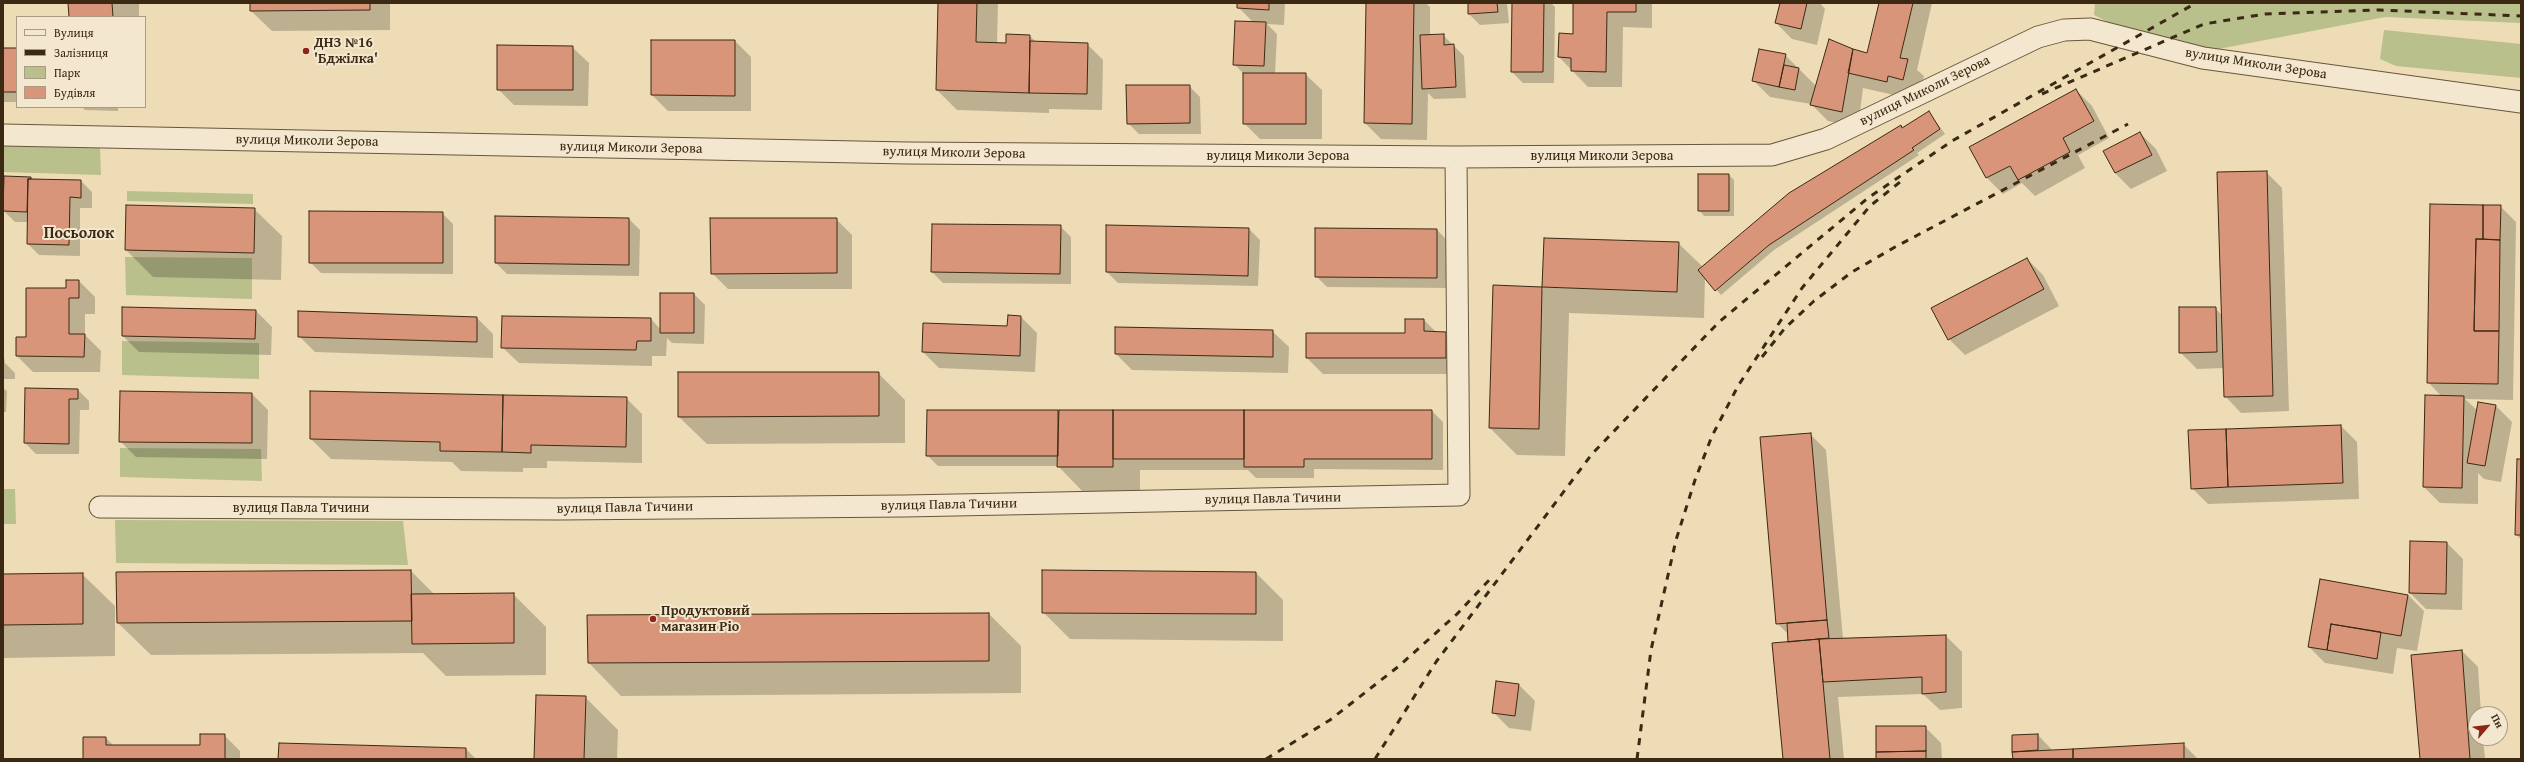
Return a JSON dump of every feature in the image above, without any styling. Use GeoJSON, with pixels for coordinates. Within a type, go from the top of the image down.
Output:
{"type":"FeatureCollection","features":[{"type":"Feature","properties":{"kind":"street","name":"вулиця Миколи Зерова"},"geometry":{"type":"LineString","coordinates":[[3,134],[908,153],[1456,157],[1772,155],[1826,139],[2038,37],[2064,30],[2090,29],[2203,58],[2521,102]]}},
{"type":"Feature","properties":{"kind":"street","name":"вулиця Павла Тичини"},"geometry":{"type":"LineString","coordinates":[[100,507],[568,509],[905,506],[1459,495],[1456,157]]}},
{"type":"Feature","properties":{"kind":"green space"},"geometry":{"type":"Polygon","coordinates":[[[2095,3],[2521,3],[2521,23],[2385,17],[2203,52],[2126,31],[2094,15],[2095,3]]]}},
{"type":"Feature","properties":{"kind":"green space"},"geometry":{"type":"Polygon","coordinates":[[[2384,30],[2521,44],[2521,78],[2396,66],[2380,59],[2384,30]]]}},
{"type":"Feature","properties":{"kind":"green space"},"geometry":{"type":"Polygon","coordinates":[[[3,146],[100,147],[101,175],[3,172],[3,146]]]}},
{"type":"Feature","properties":{"kind":"green space"},"geometry":{"type":"Polygon","coordinates":[[[127,191],[253,194],[253,204],[127,201],[127,191]]]}},
{"type":"Feature","properties":{"kind":"green space"},"geometry":{"type":"Polygon","coordinates":[[[125,257],[252,258],[252,299],[126,295],[125,257]]]}},
{"type":"Feature","properties":{"kind":"green space"},"geometry":{"type":"Polygon","coordinates":[[[122,341],[259,343],[259,379],[122,375],[122,341]]]}},
{"type":"Feature","properties":{"kind":"green space"},"geometry":{"type":"Polygon","coordinates":[[[120,448],[261,449],[262,481],[120,477],[120,448]]]}},
{"type":"Feature","properties":{"kind":"green space"},"geometry":{"type":"Polygon","coordinates":[[[3,489],[15,489],[16,524],[3,524],[3,489]]]}},
{"type":"Feature","properties":{"kind":"green space"},"geometry":{"type":"Polygon","coordinates":[[[115,520],[403,521],[408,565],[116,563],[115,520]]]}},
{"type":"Feature","properties":{"kind":"building"},"geometry":{"type":"Polygon","coordinates":[[[68,3],[112,3],[113,16],[69,16],[68,3]]]}},
{"type":"Feature","properties":{"kind":"building"},"geometry":{"type":"Polygon","coordinates":[[[250,3],[370,3],[370,10],[250,11],[250,3]]]}},
{"type":"Feature","properties":{"kind":"building"},"geometry":{"type":"Polygon","coordinates":[[[938,3],[977,3],[976,42],[1006,43],[1006,34],[1030,35],[1029,93],[936,90],[938,3]]]}},
{"type":"Feature","properties":{"kind":"building"},"geometry":{"type":"Polygon","coordinates":[[[1237,3],[1269,3],[1269,10],[1237,8],[1237,3]]]}},
{"type":"Feature","properties":{"kind":"building"},"geometry":{"type":"Polygon","coordinates":[[[1366,3],[1414,3],[1412,124],[1364,123],[1366,3]]]}},
{"type":"Feature","properties":{"kind":"building"},"geometry":{"type":"Polygon","coordinates":[[[1468,3],[1497,3],[1498,12],[1468,14],[1468,3]]]}},
{"type":"Feature","properties":{"kind":"building"},"geometry":{"type":"Polygon","coordinates":[[[1512,3],[1544,3],[1543,72],[1511,72],[1512,3]]]}},
{"type":"Feature","properties":{"kind":"building"},"geometry":{"type":"Polygon","coordinates":[[[1573,3],[1636,3],[1636,12],[1607,12],[1606,72],[1571,71],[1571,58],[1558,57],[1559,33],[1573,34],[1573,3]]]}},
{"type":"Feature","properties":{"kind":"building"},"geometry":{"type":"Polygon","coordinates":[[[1780,3],[1807,3],[1801,29],[1775,23],[1780,3]]]}},
{"type":"Feature","properties":{"kind":"building"},"geometry":{"type":"Polygon","coordinates":[[[1879,3],[1913,3],[1900,58],[1908,59],[1903,80],[1888,76],[1887,82],[1848,73],[1853,49],[1867,53],[1879,3]]]}},
{"type":"Feature","properties":{"kind":"building"},"geometry":{"type":"Polygon","coordinates":[[[1235,21],[1266,22],[1264,66],[1233,65],[1235,21]]]}},
{"type":"Feature","properties":{"kind":"building"},"geometry":{"type":"Polygon","coordinates":[[[1444,34],[1444,45],[1454,44],[1456,87],[1422,89],[1420,35],[1444,34]]]}},
{"type":"Feature","properties":{"kind":"building"},"geometry":{"type":"Polygon","coordinates":[[[1829,39],[1853,49],[1842,112],[1810,105],[1829,39]]]}},
{"type":"Feature","properties":{"kind":"building"},"geometry":{"type":"Polygon","coordinates":[[[651,40],[735,40],[735,96],[651,95],[651,40]]]}},
{"type":"Feature","properties":{"kind":"building"},"geometry":{"type":"Polygon","coordinates":[[[1030,41],[1088,43],[1087,94],[1029,93],[1030,41]]]}},
{"type":"Feature","properties":{"kind":"building"},"geometry":{"type":"Polygon","coordinates":[[[497,45],[573,46],[573,90],[497,90],[497,45]]]}},
{"type":"Feature","properties":{"kind":"building"},"geometry":{"type":"Polygon","coordinates":[[[3,48],[16,48],[16,92],[3,92],[3,48]]]}},
{"type":"Feature","properties":{"kind":"building"},"geometry":{"type":"Polygon","coordinates":[[[1759,49],[1786,54],[1779,87],[1752,81],[1759,49]]]}},
{"type":"Feature","properties":{"kind":"building"},"geometry":{"type":"Polygon","coordinates":[[[1784,65],[1799,68],[1795,90],[1779,87],[1784,65]]]}},
{"type":"Feature","properties":{"kind":"building"},"geometry":{"type":"Polygon","coordinates":[[[1243,73],[1306,73],[1306,124],[1243,124],[1243,73]]]}},
{"type":"Feature","properties":{"kind":"building"},"geometry":{"type":"Polygon","coordinates":[[[1126,85],[1190,85],[1190,123],[1127,124],[1126,85]]]}},
{"type":"Feature","properties":{"kind":"building"},"geometry":{"type":"Polygon","coordinates":[[[2076,89],[2094,121],[2063,138],[2070,152],[2018,180],[2010,166],[1986,178],[1969,147],[2076,89]]]}},
{"type":"Feature","properties":{"kind":"building"},"geometry":{"type":"Polygon","coordinates":[[[1929,111],[1940,129],[1912,148],[1914,150],[1769,245],[1715,291],[1698,270],[1789,193],[1901,125],[1902,128],[1929,111]]]}},
{"type":"Feature","properties":{"kind":"building"},"geometry":{"type":"Polygon","coordinates":[[[2140,132],[2152,155],[2115,173],[2103,151],[2140,132]]]}},
{"type":"Feature","properties":{"kind":"building"},"geometry":{"type":"Polygon","coordinates":[[[2267,171],[2273,396],[2224,397],[2217,172],[2267,171]]]}},
{"type":"Feature","properties":{"kind":"building"},"geometry":{"type":"Polygon","coordinates":[[[1698,174],[1729,174],[1729,211],[1698,211],[1698,174]]]}},
{"type":"Feature","properties":{"kind":"building"},"geometry":{"type":"Polygon","coordinates":[[[4,176],[31,177],[31,179],[28,179],[27,212],[3,211],[4,176]]]}},
{"type":"Feature","properties":{"kind":"building"},"geometry":{"type":"Polygon","coordinates":[[[28,179],[81,180],[81,198],[70,197],[69,245],[27,244],[28,179]]]}},
{"type":"Feature","properties":{"kind":"building"},"geometry":{"type":"Polygon","coordinates":[[[2430,204],[2483,205],[2483,239],[2476,239],[2474,331],[2499,331],[2498,384],[2427,383],[2430,204]]]}},
{"type":"Feature","properties":{"kind":"building"},"geometry":{"type":"Polygon","coordinates":[[[126,205],[255,208],[254,253],[125,250],[126,205]]]}},
{"type":"Feature","properties":{"kind":"building"},"geometry":{"type":"Polygon","coordinates":[[[2483,205],[2501,205],[2500,240],[2483,239],[2483,205]]]}},
{"type":"Feature","properties":{"kind":"building"},"geometry":{"type":"Polygon","coordinates":[[[309,211],[443,212],[443,263],[309,263],[309,211]]]}},
{"type":"Feature","properties":{"kind":"building"},"geometry":{"type":"Polygon","coordinates":[[[495,216],[629,218],[629,265],[495,263],[495,216]]]}},
{"type":"Feature","properties":{"kind":"building"},"geometry":{"type":"Polygon","coordinates":[[[710,218],[837,218],[837,273],[711,274],[710,218]]]}},
{"type":"Feature","properties":{"kind":"building"},"geometry":{"type":"Polygon","coordinates":[[[932,224],[1061,225],[1060,274],[931,272],[932,224]]]}},
{"type":"Feature","properties":{"kind":"building"},"geometry":{"type":"Polygon","coordinates":[[[1106,225],[1249,228],[1248,276],[1106,272],[1106,225]]]}},
{"type":"Feature","properties":{"kind":"building"},"geometry":{"type":"Polygon","coordinates":[[[1315,228],[1437,229],[1437,278],[1315,277],[1315,228]]]}},
{"type":"Feature","properties":{"kind":"building"},"geometry":{"type":"Polygon","coordinates":[[[1544,238],[1679,242],[1677,292],[1542,287],[1544,238]]]}},
{"type":"Feature","properties":{"kind":"building"},"geometry":{"type":"Polygon","coordinates":[[[2476,239],[2500,240],[2499,331],[2474,331],[2476,239]]]}},
{"type":"Feature","properties":{"kind":"building"},"geometry":{"type":"Polygon","coordinates":[[[2027,258],[2044,289],[1948,340],[1931,308],[2027,258]]]}},
{"type":"Feature","properties":{"kind":"building"},"geometry":{"type":"Polygon","coordinates":[[[66,280],[79,280],[79,298],[69,298],[69,334],[85,334],[84,357],[16,356],[16,337],[26,337],[26,288],[66,288],[66,280]]]}},
{"type":"Feature","properties":{"kind":"building"},"geometry":{"type":"Polygon","coordinates":[[[1493,285],[1542,287],[1539,429],[1489,428],[1493,285]]]}},
{"type":"Feature","properties":{"kind":"building"},"geometry":{"type":"Polygon","coordinates":[[[660,293],[694,293],[694,333],[660,333],[660,293]]]}},
{"type":"Feature","properties":{"kind":"building"},"geometry":{"type":"Polygon","coordinates":[[[122,307],[256,310],[255,339],[122,336],[122,307]]]}},
{"type":"Feature","properties":{"kind":"building"},"geometry":{"type":"Polygon","coordinates":[[[2179,307],[2216,307],[2217,352],[2179,353],[2179,307]]]}},
{"type":"Feature","properties":{"kind":"building"},"geometry":{"type":"Polygon","coordinates":[[[298,311],[477,317],[477,342],[298,337],[298,311]]]}},
{"type":"Feature","properties":{"kind":"building"},"geometry":{"type":"Polygon","coordinates":[[[1008,315],[1021,316],[1020,356],[922,352],[923,323],[1007,326],[1008,315]]]}},
{"type":"Feature","properties":{"kind":"building"},"geometry":{"type":"Polygon","coordinates":[[[502,316],[651,318],[651,341],[637,341],[636,350],[501,348],[502,316]]]}},
{"type":"Feature","properties":{"kind":"building"},"geometry":{"type":"Polygon","coordinates":[[[1405,319],[1424,319],[1424,331],[1446,332],[1446,358],[1306,358],[1306,333],[1405,333],[1405,319]]]}},
{"type":"Feature","properties":{"kind":"building"},"geometry":{"type":"Polygon","coordinates":[[[1115,327],[1273,330],[1273,357],[1115,354],[1115,327]]]}},
{"type":"Feature","properties":{"kind":"building"},"geometry":{"type":"Polygon","coordinates":[[[678,372],[879,372],[879,416],[678,417],[678,372]]]}},
{"type":"Feature","properties":{"kind":"building"},"geometry":{"type":"Polygon","coordinates":[[[25,388],[78,389],[78,399],[69,399],[69,444],[24,443],[25,388]]]}},
{"type":"Feature","properties":{"kind":"building"},"geometry":{"type":"Polygon","coordinates":[[[120,391],[252,393],[252,443],[119,442],[120,391]]]}},
{"type":"Feature","properties":{"kind":"building"},"geometry":{"type":"Polygon","coordinates":[[[310,391],[503,395],[502,452],[440,451],[440,442],[310,439],[310,391]]]}},
{"type":"Feature","properties":{"kind":"building"},"geometry":{"type":"Polygon","coordinates":[[[503,395],[627,397],[626,447],[531,445],[531,453],[502,452],[503,395]]]}},
{"type":"Feature","properties":{"kind":"building"},"geometry":{"type":"Polygon","coordinates":[[[2425,395],[2464,396],[2462,488],[2423,487],[2425,395]]]}},
{"type":"Feature","properties":{"kind":"building"},"geometry":{"type":"Polygon","coordinates":[[[2478,402],[2496,405],[2485,466],[2467,463],[2478,402]]]}},
{"type":"Feature","properties":{"kind":"building"},"geometry":{"type":"Polygon","coordinates":[[[927,410],[1058,410],[1058,456],[926,456],[927,410]]]}},
{"type":"Feature","properties":{"kind":"building"},"geometry":{"type":"Polygon","coordinates":[[[1059,410],[1113,410],[1113,467],[1057,467],[1059,410]]]}},
{"type":"Feature","properties":{"kind":"building"},"geometry":{"type":"Polygon","coordinates":[[[1113,410],[1244,410],[1244,459],[1113,459],[1113,410]]]}},
{"type":"Feature","properties":{"kind":"building"},"geometry":{"type":"Polygon","coordinates":[[[1244,410],[1432,410],[1432,459],[1304,459],[1304,467],[1244,467],[1244,410]]]}},
{"type":"Feature","properties":{"kind":"building"},"geometry":{"type":"Polygon","coordinates":[[[2341,425],[2343,483],[2228,487],[2226,429],[2341,425]]]}},
{"type":"Feature","properties":{"kind":"building"},"geometry":{"type":"Polygon","coordinates":[[[2226,429],[2228,487],[2191,489],[2188,430],[2226,429]]]}},
{"type":"Feature","properties":{"kind":"building"},"geometry":{"type":"Polygon","coordinates":[[[1811,433],[1827,620],[1776,624],[1760,437],[1811,433]]]}},
{"type":"Feature","properties":{"kind":"building"},"geometry":{"type":"Polygon","coordinates":[[[2517,459],[2521,459],[2521,535],[2515,535],[2517,459]]]}},
{"type":"Feature","properties":{"kind":"building"},"geometry":{"type":"Polygon","coordinates":[[[2410,541],[2447,542],[2446,594],[2409,593],[2410,541]]]}},
{"type":"Feature","properties":{"kind":"building"},"geometry":{"type":"Polygon","coordinates":[[[411,570],[412,621],[117,623],[116,572],[411,570]]]}},
{"type":"Feature","properties":{"kind":"building"},"geometry":{"type":"Polygon","coordinates":[[[1042,570],[1256,572],[1256,614],[1042,613],[1042,570]]]}},
{"type":"Feature","properties":{"kind":"building"},"geometry":{"type":"Polygon","coordinates":[[[83,573],[83,624],[3,625],[3,574],[83,573]]]}},
{"type":"Feature","properties":{"kind":"building"},"geometry":{"type":"Polygon","coordinates":[[[2320,579],[2408,595],[2401,636],[2331,624],[2327,650],[2308,647],[2320,579]]]}},
{"type":"Feature","properties":{"kind":"building"},"geometry":{"type":"Polygon","coordinates":[[[514,593],[514,643],[412,644],[411,594],[514,593]]]}},
{"type":"Feature","properties":{"kind":"building"},"geometry":{"type":"Polygon","coordinates":[[[989,613],[989,661],[588,663],[587,615],[989,613]]]}},
{"type":"Feature","properties":{"kind":"building"},"geometry":{"type":"Polygon","coordinates":[[[1827,620],[1829,638],[1788,642],[1787,623],[1827,620]]]}},
{"type":"Feature","properties":{"kind":"building"},"geometry":{"type":"Polygon","coordinates":[[[2331,624],[2381,632],[2377,659],[2327,650],[2331,624]]]}},
{"type":"Feature","properties":{"kind":"building"},"geometry":{"type":"Polygon","coordinates":[[[1946,635],[1946,692],[1922,694],[1922,677],[1823,682],[1819,639],[1946,635]]]}},
{"type":"Feature","properties":{"kind":"building"},"geometry":{"type":"Polygon","coordinates":[[[1819,639],[1830,759],[1783,759],[1772,643],[1819,639]]]}},
{"type":"Feature","properties":{"kind":"building"},"geometry":{"type":"Polygon","coordinates":[[[2462,650],[2470,759],[2420,759],[2411,655],[2462,650]]]}},
{"type":"Feature","properties":{"kind":"building"},"geometry":{"type":"Polygon","coordinates":[[[1496,681],[1519,684],[1515,716],[1492,713],[1496,681]]]}},
{"type":"Feature","properties":{"kind":"building"},"geometry":{"type":"Polygon","coordinates":[[[536,695],[586,696],[584,759],[534,759],[536,695]]]}},
{"type":"Feature","properties":{"kind":"building"},"geometry":{"type":"Polygon","coordinates":[[[1876,726],[1926,726],[1926,751],[1876,752],[1876,726]]]}},
{"type":"Feature","properties":{"kind":"building"},"geometry":{"type":"Polygon","coordinates":[[[200,734],[225,734],[225,759],[83,759],[83,737],[106,737],[106,745],[200,745],[200,734]]]}},
{"type":"Feature","properties":{"kind":"building"},"geometry":{"type":"Polygon","coordinates":[[[2038,734],[2038,750],[2012,752],[2012,735],[2038,734]]]}},
{"type":"Feature","properties":{"kind":"building"},"geometry":{"type":"Polygon","coordinates":[[[279,743],[466,748],[466,759],[278,759],[279,743]]]}},
{"type":"Feature","properties":{"kind":"building"},"geometry":{"type":"Polygon","coordinates":[[[2184,743],[2184,759],[2073,759],[2073,749],[2184,743]]]}},
{"type":"Feature","properties":{"kind":"building"},"geometry":{"type":"Polygon","coordinates":[[[2073,749],[2073,759],[2013,759],[2012,752],[2073,749]]]}},
{"type":"Feature","properties":{"kind":"building"},"geometry":{"type":"Polygon","coordinates":[[[1926,751],[1926,759],[1876,759],[1876,752],[1926,751]]]}},
{"type":"Feature","properties":{"kind":"railway"},"geometry":{"type":"LineString","coordinates":[[1375,759],[1436,662],[1592,454],[1719,322],[1868,198],[1952,141],[2196,3]]}},
{"type":"Feature","properties":{"kind":"railway"},"geometry":{"type":"LineString","coordinates":[[2042,94],[2204,24],[2265,14],[2380,10],[2521,16]]}},
{"type":"Feature","properties":{"kind":"railway"},"geometry":{"type":"LineString","coordinates":[[1762,357],[1785,328],[1814,301],[1852,272],[1895,247],[2128,124]]}},
{"type":"Feature","properties":{"kind":"railway"},"geometry":{"type":"LineString","coordinates":[[1637,759],[1651,650],[1676,540],[1695,480],[1712,436],[1738,386],[1802,288],[1870,206],[1900,182]]}},
{"type":"Feature","properties":{"kind":"railway"},"geometry":{"type":"LineString","coordinates":[[1266,759],[1330,720],[1399,666],[1457,614],[1493,576]]}},
{"type":"Feature","properties":{"kind":"place","name":"ДНЗ №16 'Бджілка'"},"geometry":{"type":"Point","coordinates":[306,51]}},
{"type":"Feature","properties":{"kind":"place","name":"Продуктовий магазин Ріо"},"geometry":{"type":"Point","coordinates":[653,619]}},
{"type":"Feature","properties":{"kind":"district","name":"Посьолок"},"geometry":{"type":"Point","coordinates":[79,234]}}]}
